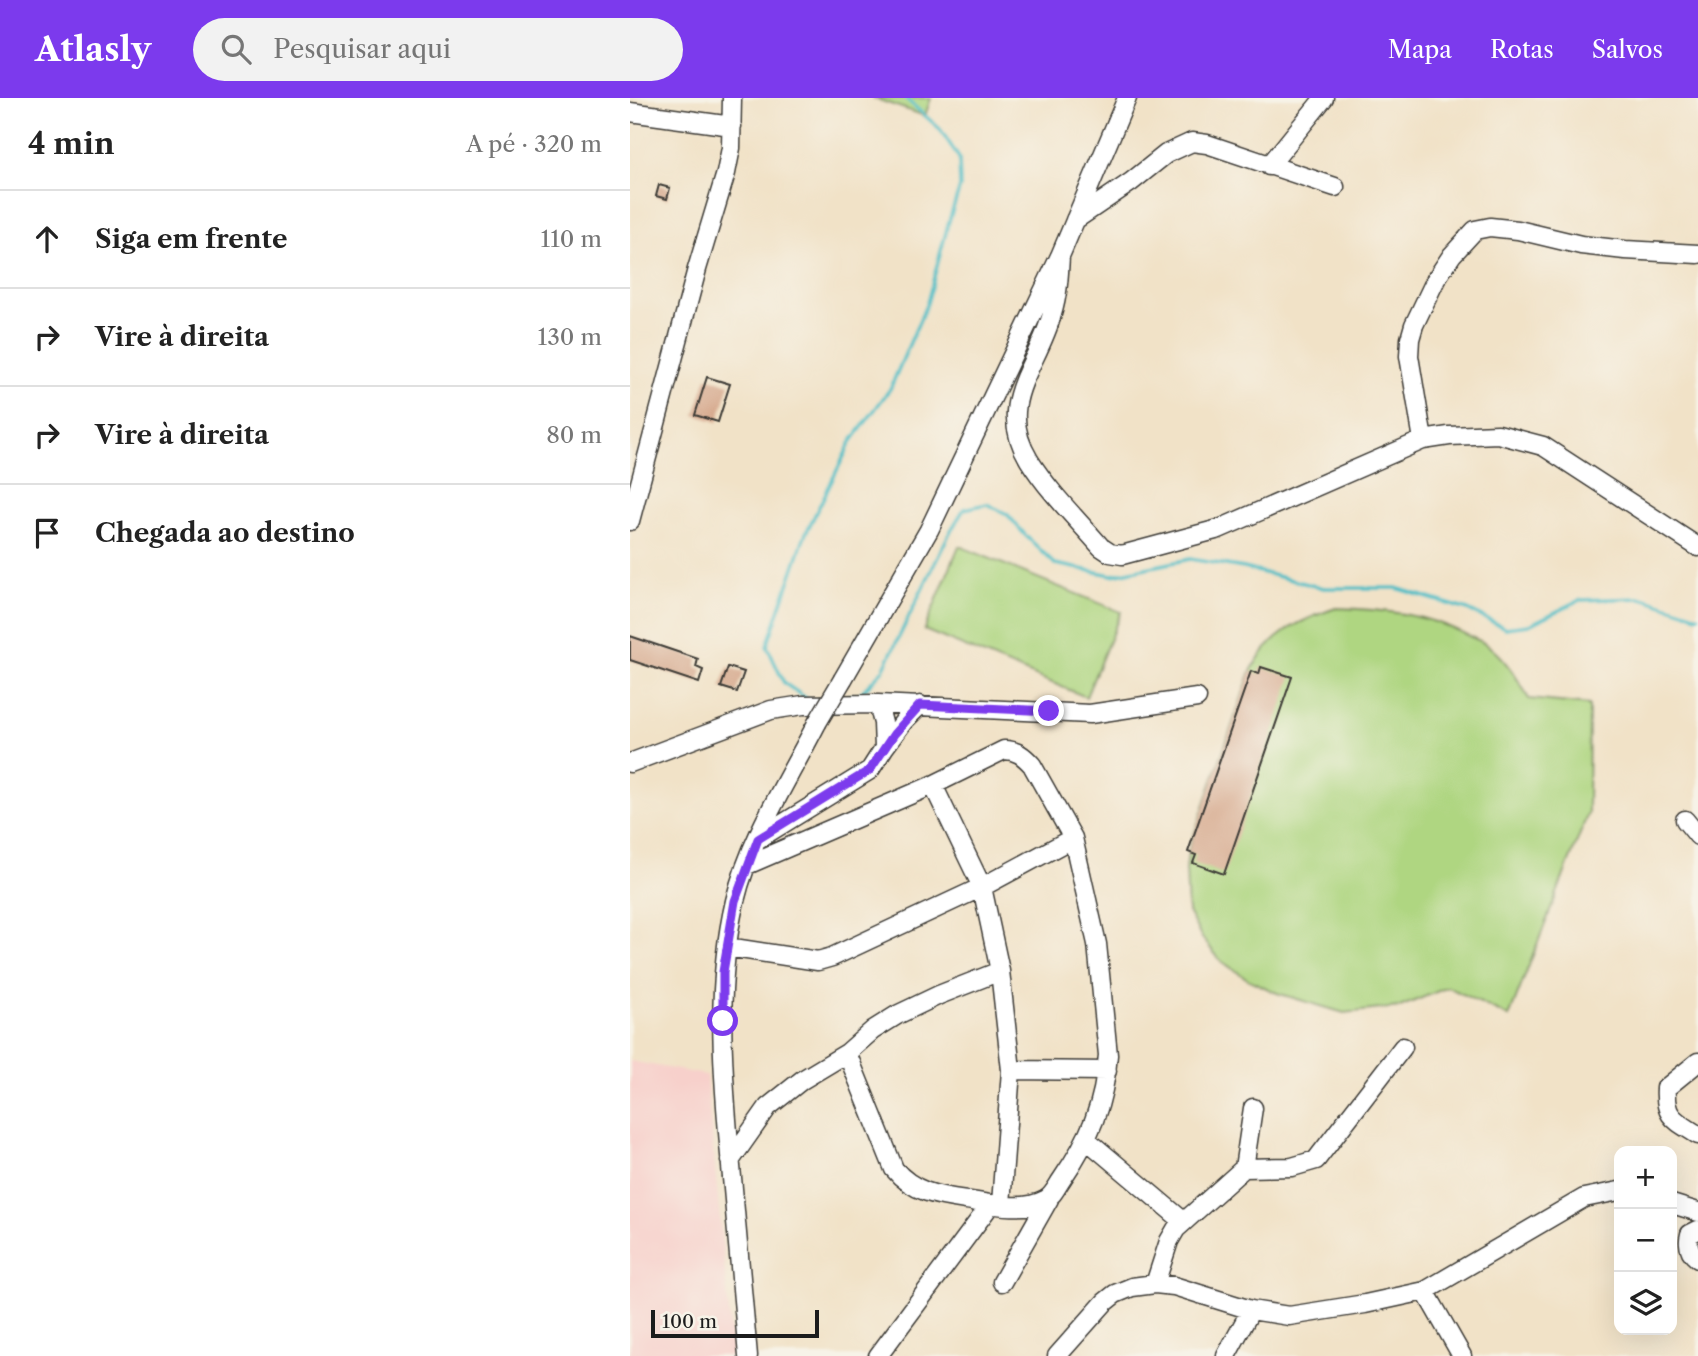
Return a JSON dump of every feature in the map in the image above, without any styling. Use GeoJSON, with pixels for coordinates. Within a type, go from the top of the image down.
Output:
{"type":"FeatureCollection","features":[{"type":"Feature","properties":{"kind":"street"},"geometry":{"type":"LineString","coordinates":[[630,521],[697,269],[726,173],[732,126],[732,98]]}},
{"type":"Feature","properties":{"kind":"street"},"geometry":{"type":"LineString","coordinates":[[748,1356],[723,1069],[723,972],[735,901],[758,839],[817,723],[929,530],[1060,256],[1127,98]]}},
{"type":"Feature","properties":{"kind":"street"},"geometry":{"type":"LineString","coordinates":[[1269,166],[1324,98]]}},
{"type":"Feature","properties":{"kind":"street"},"geometry":{"type":"LineString","coordinates":[[630,112],[732,126]]}},
{"type":"Feature","properties":{"kind":"street"},"geometry":{"type":"LineString","coordinates":[[1074,220],[1131,182],[1166,154],[1192,142],[1207,144],[1335,187]]}},
{"type":"Feature","properties":{"kind":"street"},"geometry":{"type":"LineString","coordinates":[[1423,440],[1409,356],[1410,339],[1436,279],[1452,255],[1475,230],[1504,228],[1581,245],[1698,254]]}},
{"type":"Feature","properties":{"kind":"street"},"geometry":{"type":"LineString","coordinates":[[1060,256],[1052,316],[1019,388],[1015,407],[1018,434],[1028,459],[1040,475],[1101,548],[1110,553],[1122,555],[1219,529],[1423,440],[1459,435],[1498,434],[1518,437],[1544,446],[1698,547]]}},
{"type":"Feature","properties":{"kind":"street"},"geometry":{"type":"LineString","coordinates":[[630,763],[771,710],[824,704],[878,704],[1090,714],[1197,698]]}},
{"type":"Feature","properties":{"kind":"street"},"geometry":{"type":"LineString","coordinates":[[878,704],[883,723],[884,748]]}},
{"type":"Feature","properties":{"kind":"street"},"geometry":{"type":"LineString","coordinates":[[758,839],[870,770],[904,721],[920,705]]}},
{"type":"Feature","properties":{"kind":"street"},"geometry":{"type":"LineString","coordinates":[[747,865],[933,785],[997,752],[1012,750],[1023,755],[1032,765],[1073,838],[1097,944],[1107,1038],[1107,1072],[1094,1124],[1087,1140],[1049,1199],[1002,1282]]}},
{"type":"Feature","properties":{"kind":"street"},"geometry":{"type":"LineString","coordinates":[[878,1356],[996,1204],[1011,1070],[1000,971],[982,887],[933,785]]}},
{"type":"Feature","properties":{"kind":"street"},"geometry":{"type":"LineString","coordinates":[[1685,820],[1698,836]]}},
{"type":"Feature","properties":{"kind":"street"},"geometry":{"type":"LineString","coordinates":[[727,947],[818,961],[848,951],[982,887],[1073,838]]}},
{"type":"Feature","properties":{"kind":"street"},"geometry":{"type":"LineString","coordinates":[[730,1161],[768,1107],[802,1080],[847,1053],[873,1030],[939,995],[1000,971]]}},
{"type":"Feature","properties":{"kind":"street"},"geometry":{"type":"LineString","coordinates":[[1244,1168],[1292,1167],[1316,1160],[1403,1046]]}},
{"type":"Feature","properties":{"kind":"street"},"geometry":{"type":"LineString","coordinates":[[847,1053],[894,1170],[904,1182],[919,1190],[996,1204],[1024,1206],[1049,1199]]}},
{"type":"Feature","properties":{"kind":"street"},"geometry":{"type":"LineString","coordinates":[[1698,1062],[1666,1088],[1665,1101],[1667,1111],[1673,1119],[1698,1135]]}},
{"type":"Feature","properties":{"kind":"street"},"geometry":{"type":"LineString","coordinates":[[1011,1070],[1107,1072]]}},
{"type":"Feature","properties":{"kind":"street"},"geometry":{"type":"LineString","coordinates":[[1156,1284],[1169,1241],[1183,1222],[1244,1168],[1254,1108]]}},
{"type":"Feature","properties":{"kind":"street"},"geometry":{"type":"LineString","coordinates":[[1087,1140],[1183,1222]]}},
{"type":"Feature","properties":{"kind":"street"},"geometry":{"type":"LineString","coordinates":[[1057,1356],[1105,1301],[1132,1287],[1156,1284],[1174,1286],[1251,1310],[1289,1317],[1305,1315],[1425,1291],[1584,1198],[1614,1192]]}},
{"type":"Feature","properties":{"kind":"street"},"geometry":{"type":"LineString","coordinates":[[1677,1204],[1698,1201]]}},
{"type":"Feature","properties":{"kind":"street"},"geometry":{"type":"LineString","coordinates":[[1677,1206],[1698,1212]]}},
{"type":"Feature","properties":{"kind":"street"},"geometry":{"type":"LineString","coordinates":[[1698,1230],[1690,1234],[1688,1243],[1691,1254],[1698,1259]]}},
{"type":"Feature","properties":{"kind":"street"},"geometry":{"type":"LineString","coordinates":[[1425,1291],[1462,1356]]}},
{"type":"Feature","properties":{"kind":"street"},"geometry":{"type":"LineString","coordinates":[[1226,1356],[1251,1310]]}},
{"type":"Feature","properties":{"kind":"shaded area"},"geometry":{"type":"Polygon","coordinates":[[[630,1061],[706,1075],[733,1356],[630,1356],[630,1061]]]}},
{"type":"Feature","properties":{"kind":"green space"},"geometry":{"type":"Polygon","coordinates":[[[873,98],[931,98],[925,116],[873,98]]]}},
{"type":"Feature","properties":{"kind":"green space"},"geometry":{"type":"Polygon","coordinates":[[[959,546],[1121,612],[1086,697],[924,630],[959,546]]]}},
{"type":"Feature","properties":{"kind":"green space"},"geometry":{"type":"Polygon","coordinates":[[[1336,608],[1403,614],[1436,622],[1489,646],[1513,672],[1529,699],[1589,705],[1588,813],[1509,1017],[1448,987],[1400,1007],[1344,1013],[1277,993],[1249,980],[1221,961],[1202,938],[1188,912],[1188,852],[1251,671],[1267,647],[1286,630],[1336,608]]]}},
{"type":"Feature","properties":{"kind":"building"},"geometry":{"type":"Polygon","coordinates":[[[659,185],[670,188],[667,199],[656,196],[659,185]]]}},
{"type":"Feature","properties":{"kind":"building"},"geometry":{"type":"Polygon","coordinates":[[[707,377],[730,384],[718,422],[695,415],[707,377]]]}},
{"type":"Feature","properties":{"kind":"building"},"geometry":{"type":"Polygon","coordinates":[[[630,636],[698,659],[696,667],[703,670],[699,683],[630,660],[630,636]]]}},
{"type":"Feature","properties":{"kind":"building"},"geometry":{"type":"Polygon","coordinates":[[[728,667],[744,672],[737,692],[721,687],[728,667]]]}},
{"type":"Feature","properties":{"kind":"building"},"geometry":{"type":"Polygon","coordinates":[[[1261,667],[1292,677],[1224,874],[1193,863],[1196,855],[1188,852],[1251,671],[1259,674],[1261,667]]]}},
{"type":"Feature","properties":{"kind":"waterway"},"geometry":{"type":"LineString","coordinates":[[807,699],[784,683],[767,646],[805,535],[851,442],[890,389],[927,303],[960,187],[959,158],[940,129],[905,98]]}},
{"type":"Feature","properties":{"kind":"waterway"},"geometry":{"type":"LineString","coordinates":[[849,696],[859,695],[883,670],[950,532],[964,509],[987,504],[1007,514],[1055,564],[1112,575],[1190,559],[1244,568],[1324,588],[1396,588],[1468,610],[1505,628],[1529,625],[1580,600],[1642,598],[1698,616]]}},
{"type":"Feature","properties":{"kind":"route"},"geometry":{"type":"LineString","coordinates":[[723,1021],[723,972],[735,901],[758,839],[870,770],[894,734],[920,705],[1049,711]]}}]}
